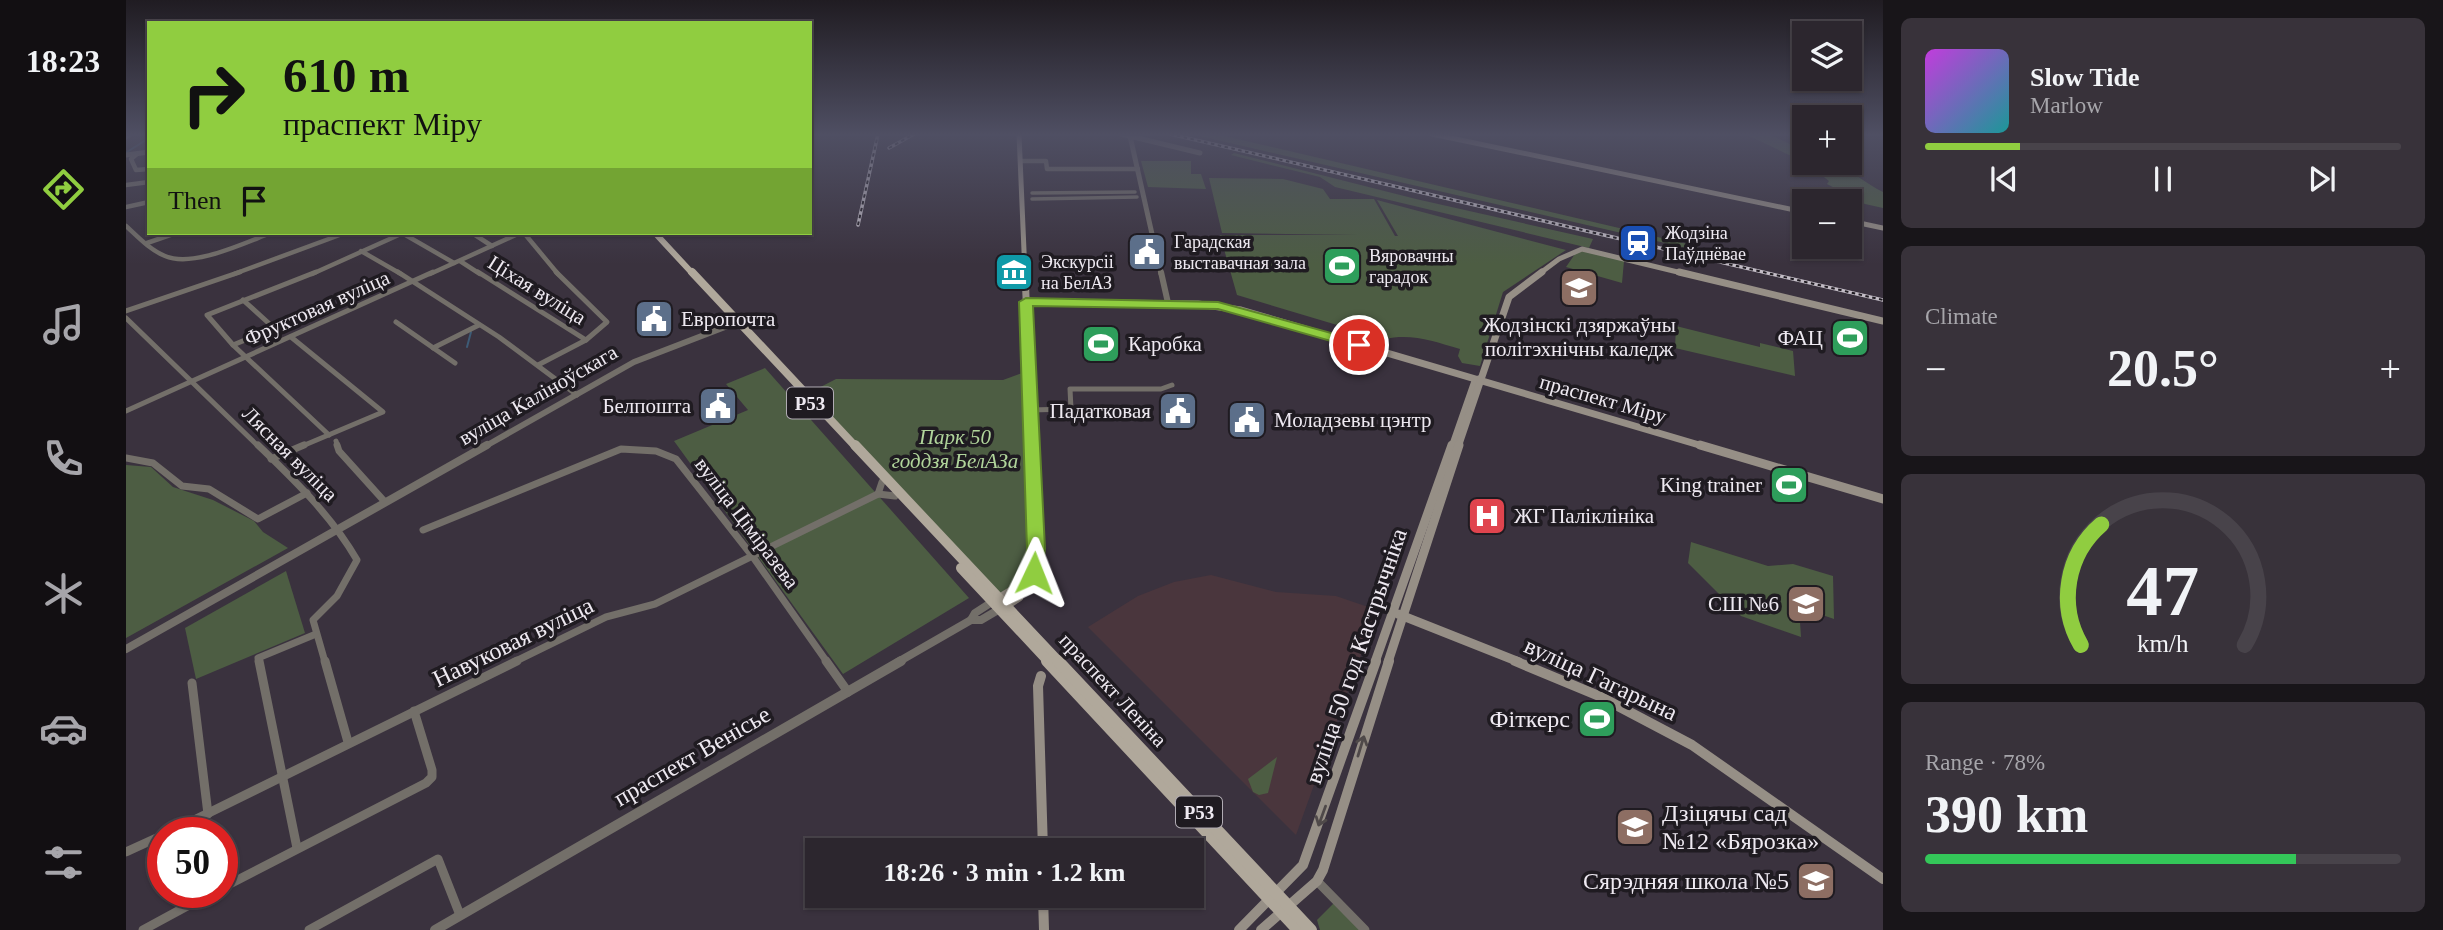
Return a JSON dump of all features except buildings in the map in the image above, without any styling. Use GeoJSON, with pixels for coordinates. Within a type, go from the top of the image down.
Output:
{"type":"FeatureCollection","features":[{"type":"Feature","properties":{"kind":"main road"},"geometry":{"type":"LineString","coordinates":[[994,604],[1020,597],[1020,590],[1033,580],[1035,561],[1021,177]]}},
{"type":"Feature","properties":{"kind":"main road"},"geometry":{"type":"LineString","coordinates":[[1639,177],[1792,209]]}},
{"type":"Feature","properties":{"kind":"main road"},"geometry":{"type":"LineString","coordinates":[[1862,224],[1883,228]]}},
{"type":"Feature","properties":{"kind":"main road","name":"праспект Леніна"},"geometry":{"type":"LineString","coordinates":[[654,235],[994,604]]}},
{"type":"Feature","properties":{"kind":"main road","name":"вуліца 50 год Кастрычніка"},"geometry":{"type":"LineString","coordinates":[[1239,930],[1303,865],[1313,842],[1509,298],[1559,259],[1578,249],[1586,249],[1883,321]]}},
{"type":"Feature","properties":{"kind":"main road","name":"праспект Міру"},"geometry":{"type":"LineString","coordinates":[[1026,302],[1168,301],[1228,307],[1883,496]]}},
{"type":"Feature","properties":{"kind":"main road","name":"праспект Леніна"},"geometry":{"type":"LineString","coordinates":[[735,321],[994,604],[1272,896],[1311,930]]}},
{"type":"Feature","properties":{"kind":"main road","name":"вуліца 50 год Кастрычніка"},"geometry":{"type":"LineString","coordinates":[[1261,930],[1317,881],[1329,851],[1397,614]]}},
{"type":"Feature","properties":{"kind":"main road","name":"вуліца Гагарына"},"geometry":{"type":"LineString","coordinates":[[1397,614],[1619,706],[1652,723],[1733,773],[1883,879]]}},
{"type":"Feature","properties":{"kind":"main road"},"geometry":{"type":"LineString","coordinates":[[1041,676],[1038,686],[1043,838]]}},
{"type":"Feature","properties":{"kind":"main road"},"geometry":{"type":"LineString","coordinates":[[1313,842],[1329,851]]}},
{"type":"Feature","properties":{"kind":"main road"},"geometry":{"type":"LineString","coordinates":[[1043,908],[1044,930]]}},
{"type":"Feature","properties":{"kind":"main road","name":"праспект Леніна"},"geometry":{"type":"LineString","coordinates":[[1285,909],[1298,930]]}},
{"type":"Feature","properties":{"kind":"street"},"geometry":{"type":"LineString","coordinates":[[1139,177],[1140,194],[1168,301]]}},
{"type":"Feature","properties":{"kind":"street"},"geometry":{"type":"LineString","coordinates":[[126,185],[147,182]]}},
{"type":"Feature","properties":{"kind":"street"},"geometry":{"type":"LineString","coordinates":[[1032,192],[1140,194]]}},
{"type":"Feature","properties":{"kind":"street"},"geometry":{"type":"LineString","coordinates":[[1032,198],[1140,194]]}},
{"type":"Feature","properties":{"kind":"street"},"geometry":{"type":"LineString","coordinates":[[126,207],[147,202]]}},
{"type":"Feature","properties":{"kind":"street"},"geometry":{"type":"LineString","coordinates":[[126,226],[168,258],[186,260],[265,235]]}},
{"type":"Feature","properties":{"kind":"street"},"geometry":{"type":"LineString","coordinates":[[147,243],[170,235]]}},
{"type":"Feature","properties":{"kind":"street"},"geometry":{"type":"LineString","coordinates":[[126,311],[340,235]]}},
{"type":"Feature","properties":{"kind":"street"},"geometry":{"type":"LineString","coordinates":[[329,435],[316,420],[245,357],[207,315],[328,267],[397,235]]}},
{"type":"Feature","properties":{"kind":"street","name":"Ціхая вуліца"},"geometry":{"type":"LineString","coordinates":[[406,235],[457,262],[586,340]]}},
{"type":"Feature","properties":{"kind":"street"},"geometry":{"type":"LineString","coordinates":[[475,235],[492,246]]}},
{"type":"Feature","properties":{"kind":"street","name":"Фруктовая вуліца"},"geometry":{"type":"LineString","coordinates":[[126,411],[517,235]]}},
{"type":"Feature","properties":{"kind":"street"},"geometry":{"type":"LineString","coordinates":[[524,235],[553,269],[607,322],[586,340]]}},
{"type":"Feature","properties":{"kind":"street"},"geometry":{"type":"LineString","coordinates":[[360,251],[416,281],[577,395]]}},
{"type":"Feature","properties":{"kind":"street"},"geometry":{"type":"LineString","coordinates":[[233,345],[274,328],[243,300]]}},
{"type":"Feature","properties":{"kind":"street","name":"Лясная вуліца"},"geometry":{"type":"LineString","coordinates":[[126,318],[307,493],[339,529],[358,560],[337,596],[313,620],[316,634]]}},
{"type":"Feature","properties":{"kind":"street","name":"вуліца Каліноўскага"},"geometry":{"type":"LineString","coordinates":[[126,649],[644,356],[735,321]]}},
{"type":"Feature","properties":{"kind":"street"},"geometry":{"type":"LineString","coordinates":[[396,322],[455,363]]}},
{"type":"Feature","properties":{"kind":"street"},"geometry":{"type":"LineString","coordinates":[[433,348],[479,325]]}},
{"type":"Feature","properties":{"kind":"street"},"geometry":{"type":"LineString","coordinates":[[271,458],[383,412],[291,337]]}},
{"type":"Feature","properties":{"kind":"street","name":"Ціхая вуліца"},"geometry":{"type":"LineString","coordinates":[[538,365],[586,340]]}},
{"type":"Feature","properties":{"kind":"street"},"geometry":{"type":"LineString","coordinates":[[1030,410],[1071,409],[1070,389],[1161,389],[1172,385]]}},
{"type":"Feature","properties":{"kind":"street"},"geometry":{"type":"LineString","coordinates":[[126,401],[133,407]]}},
{"type":"Feature","properties":{"kind":"street"},"geometry":{"type":"LineString","coordinates":[[336,441],[339,451],[385,502]]}},
{"type":"Feature","properties":{"kind":"street","name":"вуліца Ціміразева"},"geometry":{"type":"LineString","coordinates":[[423,530],[621,449],[656,451],[676,458],[753,557],[848,692]]}},
{"type":"Feature","properties":{"kind":"street"},"geometry":{"type":"LineString","coordinates":[[126,458],[153,463],[183,486],[209,489],[258,519],[307,493]]}},
{"type":"Feature","properties":{"kind":"street"},"geometry":{"type":"LineString","coordinates":[[882,482],[878,494],[895,496]]}},
{"type":"Feature","properties":{"kind":"street","name":"Навуковая вуліца"},"geometry":{"type":"LineString","coordinates":[[202,817],[348,742],[606,617],[655,604],[878,494]]}},
{"type":"Feature","properties":{"kind":"street","name":"праспект Венісье"},"geometry":{"type":"LineString","coordinates":[[971,620],[981,620],[994,604]]}},
{"type":"Feature","properties":{"kind":"street","name":"праспект Венісье"},"geometry":{"type":"LineString","coordinates":[[435,930],[848,692],[971,620],[975,613],[994,604]]}},
{"type":"Feature","properties":{"kind":"street"},"geometry":{"type":"LineString","coordinates":[[297,848],[258,658],[316,634],[348,742]]}},
{"type":"Feature","properties":{"kind":"street"},"geometry":{"type":"LineString","coordinates":[[192,683],[208,814]]}},
{"type":"Feature","properties":{"kind":"street"},"geometry":{"type":"LineString","coordinates":[[238,879],[426,783],[432,777],[414,710]]}},
{"type":"Feature","properties":{"kind":"street"},"geometry":{"type":"LineString","coordinates":[[126,852],[147,842]]}},
{"type":"Feature","properties":{"kind":"street"},"geometry":{"type":"LineString","coordinates":[[309,930],[438,859],[460,915]]}},
{"type":"Feature","properties":{"kind":"street"},"geometry":{"type":"LineString","coordinates":[[1317,881],[1365,930]]}},
{"type":"Feature","properties":{"kind":"street"},"geometry":{"type":"LineString","coordinates":[[143,930],[184,908]]}},
{"type":"Feature","properties":{"kind":"shaded area"},"geometry":{"type":"Polygon","coordinates":[[[1211,575],[1276,592],[1336,596],[1377,610],[1296,835],[1088,627],[1138,596],[1174,582],[1211,575]]]}},
{"type":"Feature","properties":{"kind":"green space"},"geometry":{"type":"Polygon","coordinates":[[[1145,177],[1202,177],[1206,189],[1148,187],[1145,177]]]}},
{"type":"Feature","properties":{"kind":"green space"},"geometry":{"type":"Polygon","coordinates":[[[1321,177],[1331,177],[1593,239],[1589,248],[1335,187],[1321,177]]]}},
{"type":"Feature","properties":{"kind":"green space"},"geometry":{"type":"Polygon","coordinates":[[[1380,177],[1402,177],[1696,246],[1704,252],[1380,177]]]}},
{"type":"Feature","properties":{"kind":"green space"},"geometry":{"type":"Polygon","coordinates":[[[1824,177],[1859,177],[1883,192],[1883,208],[1862,202],[1862,189],[1836,189],[1827,184],[1829,181],[1824,177]]]}},
{"type":"Feature","properties":{"kind":"green space"},"geometry":{"type":"Polygon","coordinates":[[[1209,178],[1283,179],[1323,189],[1330,199],[1374,199],[1395,236],[1398,236],[1377,200],[1566,250],[1503,292],[1480,366],[1462,363],[1458,356],[1460,349],[1413,337],[1384,339],[1237,295],[1220,235],[1357,235],[1222,233],[1209,178]]]}},
{"type":"Feature","properties":{"kind":"green space"},"geometry":{"type":"Polygon","coordinates":[[[1587,250],[1624,261],[1622,283],[1566,267],[1577,251],[1587,250]]]}},
{"type":"Feature","properties":{"kind":"green space"},"geometry":{"type":"Polygon","coordinates":[[[1676,326],[1760,347],[1760,343],[1793,351],[1795,376],[1675,348],[1676,326]]]}},
{"type":"Feature","properties":{"kind":"green space"},"geometry":{"type":"Polygon","coordinates":[[[765,368],[969,598],[843,674],[674,441],[748,410],[726,384],[765,368]]]}},
{"type":"Feature","properties":{"kind":"green space","name":"Парк 50 годдзя БелАЗа"},"geometry":{"type":"Polygon","coordinates":[[[1022,373],[1028,563],[1018,583],[999,593],[807,394],[836,379],[1003,380],[1022,373]]]}},
{"type":"Feature","properties":{"kind":"green space"},"geometry":{"type":"Polygon","coordinates":[[[126,465],[151,467],[173,487],[213,500],[254,521],[263,532],[288,548],[126,638],[126,465]]]}},
{"type":"Feature","properties":{"kind":"green space","name":"СШ №6"},"geometry":{"type":"Polygon","coordinates":[[[1691,542],[1768,566],[1793,564],[1833,576],[1834,619],[1799,607],[1801,637],[1741,616],[1688,563],[1691,542]]]}},
{"type":"Feature","properties":{"kind":"green space"},"geometry":{"type":"Polygon","coordinates":[[[286,571],[305,633],[196,679],[185,628],[286,571]]]}},
{"type":"Feature","properties":{"kind":"green space"},"geometry":{"type":"Polygon","coordinates":[[[1277,757],[1268,793],[1259,795],[1253,792],[1248,779],[1277,757]]]}},
{"type":"Feature","properties":{"kind":"green space"},"geometry":{"type":"Polygon","coordinates":[[[1334,903],[1361,930],[1320,930],[1317,920],[1334,903]]]}},
{"type":"Feature","properties":{"kind":"waterway"},"geometry":{"type":"LineString","coordinates":[[467,347],[471,332]]}},
{"type":"Feature","properties":{"kind":"railway"},"geometry":{"type":"LineString","coordinates":[[858,225],[868,177]]}},
{"type":"Feature","properties":{"kind":"railway"},"geometry":{"type":"LineString","coordinates":[[1356,177],[1883,300]]}},
{"type":"Feature","properties":{"kind":"place","name":"Жодзіна Паўднёвае"},"geometry":{"type":"Point","coordinates":[1638,243]}},
{"type":"Feature","properties":{"kind":"place","name":"Гарадская выставачная зала"},"geometry":{"type":"Point","coordinates":[1147,252]}},
{"type":"Feature","properties":{"kind":"place","name":"Вяровачны гарадок"},"geometry":{"type":"Point","coordinates":[1342,266]}},
{"type":"Feature","properties":{"kind":"place","name":"Экскурсіі на БелАЗ"},"geometry":{"type":"Point","coordinates":[1014,272]}},
{"type":"Feature","properties":{"kind":"place","name":"Жодзінскі дзяржаўны політэхнічны каледж"},"geometry":{"type":"Point","coordinates":[1579,288]}},
{"type":"Feature","properties":{"kind":"place","name":"Европочта"},"geometry":{"type":"Point","coordinates":[654,319]}},
{"type":"Feature","properties":{"kind":"place","name":"ФАЦ"},"geometry":{"type":"Point","coordinates":[1850,338]}},
{"type":"Feature","properties":{"kind":"place","name":"Каробка"},"geometry":{"type":"Point","coordinates":[1101,344]}},
{"type":"Feature","properties":{"kind":"place","name":"Белпошта"},"geometry":{"type":"Point","coordinates":[718,406]}},
{"type":"Feature","properties":{"kind":"place","name":"Падатковая"},"geometry":{"type":"Point","coordinates":[1178,411]}},
{"type":"Feature","properties":{"kind":"place","name":"Моладзевы цэнтр"},"geometry":{"type":"Point","coordinates":[1247,420]}},
{"type":"Feature","properties":{"kind":"place","name":"King trainer"},"geometry":{"type":"Point","coordinates":[1789,485]}},
{"type":"Feature","properties":{"kind":"place","name":"ЖГ Паліклініка"},"geometry":{"type":"Point","coordinates":[1487,516]}},
{"type":"Feature","properties":{"kind":"place","name":"СШ №6"},"geometry":{"type":"Point","coordinates":[1806,604]}},
{"type":"Feature","properties":{"kind":"place","name":"Фіткерс"},"geometry":{"type":"Point","coordinates":[1597,719]}},
{"type":"Feature","properties":{"kind":"place","name":"Дзіцячы сад №12 «Бярозка»"},"geometry":{"type":"Point","coordinates":[1635,827]}},
{"type":"Feature","properties":{"kind":"place","name":"Сярэдняя школа №5"},"geometry":{"type":"Point","coordinates":[1816,881]}},
{"type":"Feature","properties":{"kind":"route"},"geometry":{"type":"LineString","coordinates":[[1034,573],[1036,549],[1026,302],[1186,303],[1218,306],[1241,310],[1359,345]]}}]}
